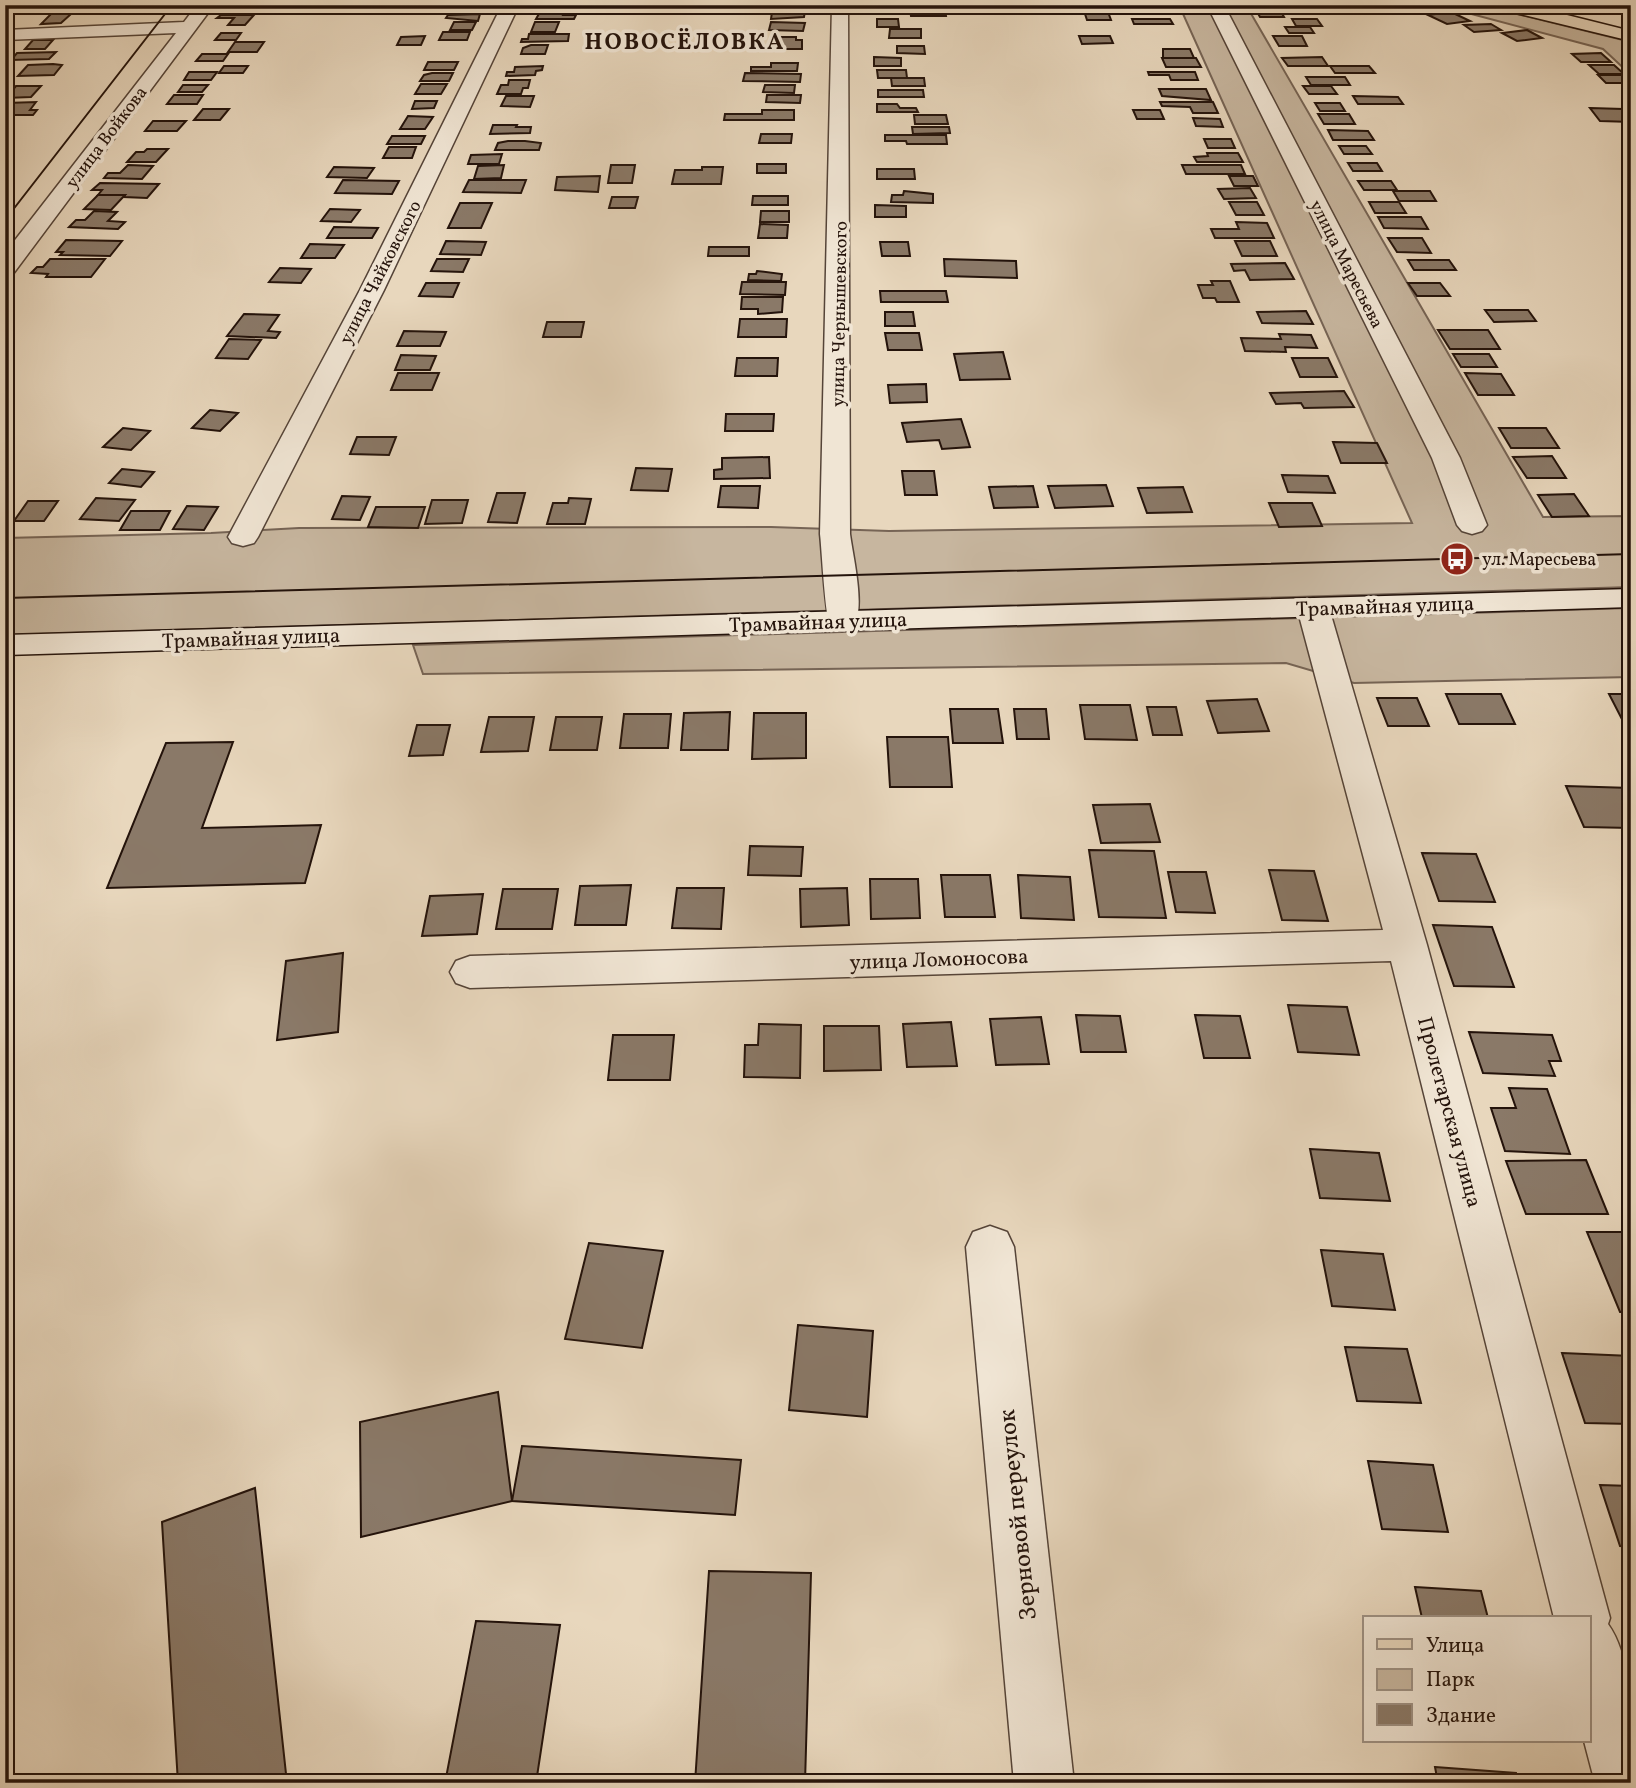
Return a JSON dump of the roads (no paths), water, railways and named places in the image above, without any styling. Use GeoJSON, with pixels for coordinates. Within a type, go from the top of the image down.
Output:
{"type":"FeatureCollection","features":[{"type":"Feature","properties":{"kind":"main road"},"geometry":{"type":"LineString","coordinates":[[1505,5],[1631,36]]}},
{"type":"Feature","properties":{"kind":"street","name":"улица Войкова"},"geometry":{"type":"LineString","coordinates":[[5,270],[206,5]]}},
{"type":"Feature","properties":{"kind":"street","name":"улица Чайковского"},"geometry":{"type":"LineString","coordinates":[[243,537],[372,290],[511,5]]}},
{"type":"Feature","properties":{"kind":"street","name":"улица Чернышевского"},"geometry":{"type":"LineString","coordinates":[[840,5],[835,534],[842,589],[842,621]]}},
{"type":"Feature","properties":{"kind":"street","name":"улица Маресьева"},"geometry":{"type":"LineString","coordinates":[[1215,5],[1446,458],[1472,525]]}},
{"type":"Feature","properties":{"kind":"street"},"geometry":{"type":"LineString","coordinates":[[5,35],[189,27]]}},
{"type":"Feature","properties":{"kind":"street","name":"Трамвайная улица"},"geometry":{"type":"LineString","coordinates":[[5,645],[1631,598]]}},
{"type":"Feature","properties":{"kind":"street","name":"Пролетарская улица"},"geometry":{"type":"LineString","coordinates":[[1313,608],[1407,945],[1581,1616]]}},
{"type":"Feature","properties":{"kind":"street","name":"улица Ломоносова"},"geometry":{"type":"LineString","coordinates":[[470,972],[1407,945]]}},
{"type":"Feature","properties":{"kind":"street","name":"Зерновой переулок"},"geometry":{"type":"LineString","coordinates":[[990,1247],[1044,1783]]}},
{"type":"Feature","properties":{"kind":"street"},"geometry":{"type":"LineString","coordinates":[[1590,1649],[1625,1783]]}},
{"type":"Feature","properties":{"kind":"tram line"},"geometry":{"type":"LineString","coordinates":[[5,220],[172,5]]}},
{"type":"Feature","properties":{"kind":"tram line"},"geometry":{"type":"LineString","coordinates":[[5,598],[1631,554]]}},
{"type":"Feature","properties":{"kind":"place","name":"ул. Маресьева"},"geometry":{"type":"Point","coordinates":[1457,559]}},
{"type":"Feature","properties":{"kind":"district","name":"НОВОСЁЛОВКА"},"geometry":{"type":"Point","coordinates":[685,41]}}]}
